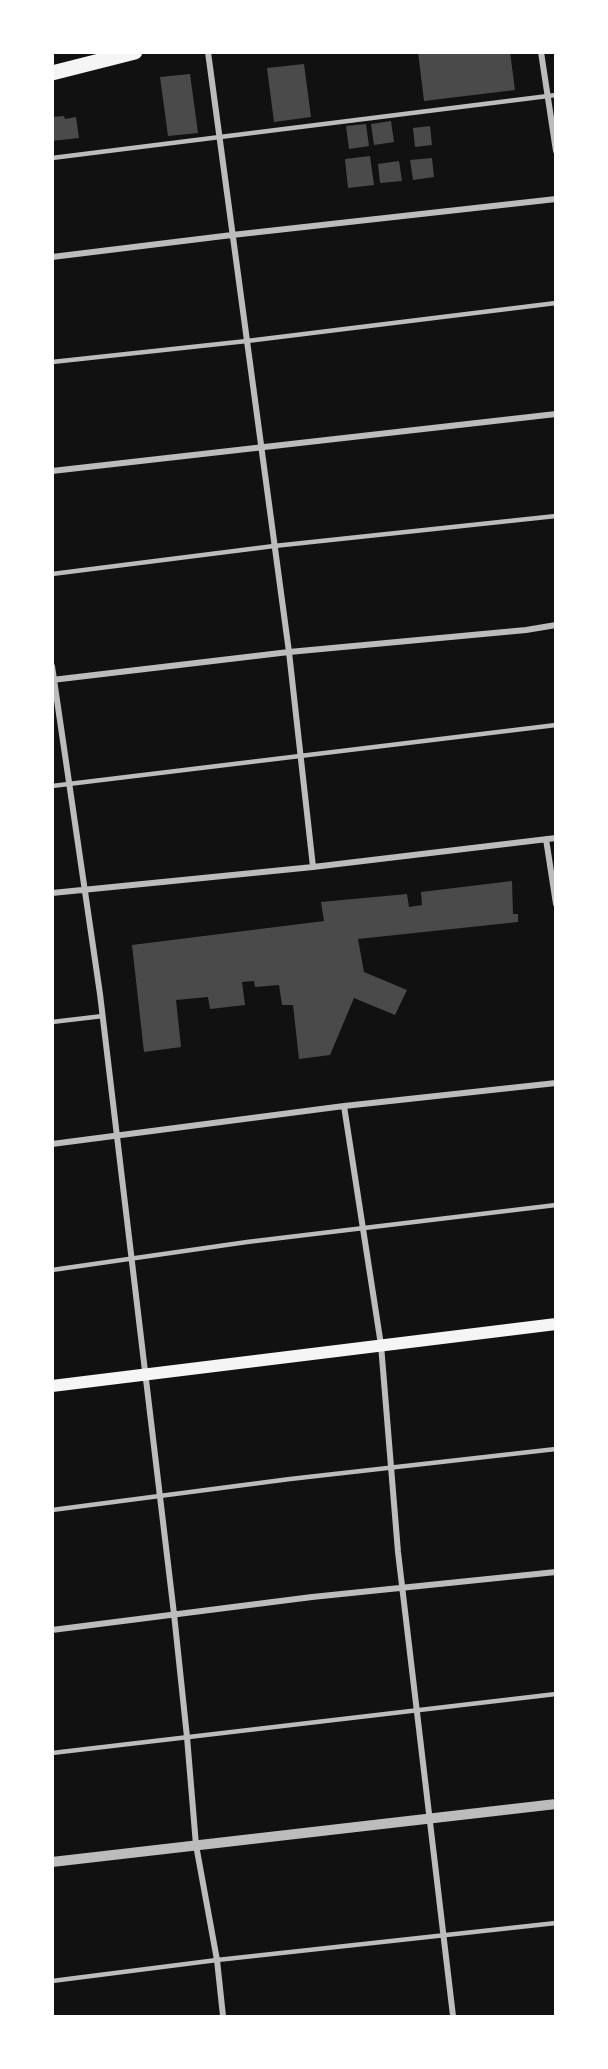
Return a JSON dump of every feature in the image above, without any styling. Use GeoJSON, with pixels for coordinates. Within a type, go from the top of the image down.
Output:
{"type":"FeatureCollection","features":[{"type":"Feature","properties":{"kind":"highway"},"geometry":{"type":"LineString","coordinates":[[52,73],[135,52]]}},
{"type":"Feature","properties":{"kind":"main road"},"geometry":{"type":"LineString","coordinates":[[52,1386],[555,1324]]}},
{"type":"Feature","properties":{"kind":"street"},"geometry":{"type":"LineString","coordinates":[[208,52],[289,652],[313,867]]}},
{"type":"Feature","properties":{"kind":"street"},"geometry":{"type":"LineString","coordinates":[[541,52],[555,151]]}},
{"type":"Feature","properties":{"kind":"street"},"geometry":{"type":"LineString","coordinates":[[52,257],[555,199]]}},
{"type":"Feature","properties":{"kind":"street"},"geometry":{"type":"LineString","coordinates":[[52,471],[555,414]]}},
{"type":"Feature","properties":{"kind":"street"},"geometry":{"type":"LineString","coordinates":[[53,680],[289,652],[514,631],[555,625]]}},
{"type":"Feature","properties":{"kind":"street"},"geometry":{"type":"LineString","coordinates":[[52,666],[103,1016],[174,1614],[196,1845],[218,1960],[223,2016]]}},
{"type":"Feature","properties":{"kind":"street"},"geometry":{"type":"LineString","coordinates":[[52,893],[313,867],[555,838]]}},
{"type":"Feature","properties":{"kind":"street"},"geometry":{"type":"LineString","coordinates":[[546,839],[555,904]]}},
{"type":"Feature","properties":{"kind":"street"},"geometry":{"type":"LineString","coordinates":[[52,1144],[344,1106],[555,1083]]}},
{"type":"Feature","properties":{"kind":"street"},"geometry":{"type":"LineString","coordinates":[[344,1106],[381,1345],[415,1710],[453,2016]]}},
{"type":"Feature","properties":{"kind":"street"},"geometry":{"type":"LineString","coordinates":[[52,1630],[174,1614],[555,1572]]}},
{"type":"Feature","properties":{"kind":"street"},"geometry":{"type":"LineString","coordinates":[[52,1862],[555,1804]]}},
{"type":"Feature","properties":{"kind":"lane"},"geometry":{"type":"LineString","coordinates":[[52,158],[555,95]]}},
{"type":"Feature","properties":{"kind":"lane"},"geometry":{"type":"LineString","coordinates":[[52,362],[555,303]]}},
{"type":"Feature","properties":{"kind":"lane"},"geometry":{"type":"LineString","coordinates":[[52,574],[274,546],[555,516]]}},
{"type":"Feature","properties":{"kind":"lane"},"geometry":{"type":"LineString","coordinates":[[52,786],[555,725]]}},
{"type":"Feature","properties":{"kind":"lane"},"geometry":{"type":"LineString","coordinates":[[52,1022],[103,1016]]}},
{"type":"Feature","properties":{"kind":"lane"},"geometry":{"type":"LineString","coordinates":[[52,1270],[555,1204]]}},
{"type":"Feature","properties":{"kind":"lane"},"geometry":{"type":"LineString","coordinates":[[52,1510],[555,1449]]}},
{"type":"Feature","properties":{"kind":"lane"},"geometry":{"type":"LineString","coordinates":[[52,1753],[555,1694]]}},
{"type":"Feature","properties":{"kind":"lane"},"geometry":{"type":"LineString","coordinates":[[52,1981],[218,1960],[555,1923]]}},
{"type":"Feature","properties":{"kind":"building"},"geometry":{"type":"Polygon","coordinates":[[[418,52],[510,52],[515,90],[424,101],[418,52]]]}},
{"type":"Feature","properties":{"kind":"building"},"geometry":{"type":"Polygon","coordinates":[[[304,64],[311,117],[274,122],[267,68],[304,64]]]}},
{"type":"Feature","properties":{"kind":"building"},"geometry":{"type":"Polygon","coordinates":[[[190,74],[198,133],[168,136],[160,77],[190,74]]]}},
{"type":"Feature","properties":{"kind":"building"},"geometry":{"type":"Polygon","coordinates":[[[64,116],[65,119],[76,117],[79,138],[52,141],[52,117],[64,116]]]}},
{"type":"Feature","properties":{"kind":"building"},"geometry":{"type":"Polygon","coordinates":[[[391,121],[394,142],[374,145],[371,124],[391,121]]]}},
{"type":"Feature","properties":{"kind":"building"},"geometry":{"type":"Polygon","coordinates":[[[366,124],[369,146],[349,149],[346,126],[366,124]]]}},
{"type":"Feature","properties":{"kind":"building"},"geometry":{"type":"Polygon","coordinates":[[[430,126],[432,145],[415,147],[413,128],[430,126]]]}},
{"type":"Feature","properties":{"kind":"building"},"geometry":{"type":"Polygon","coordinates":[[[370,156],[374,185],[348,188],[345,159],[370,156]]]}},
{"type":"Feature","properties":{"kind":"building"},"geometry":{"type":"Polygon","coordinates":[[[432,158],[434,177],[413,180],[410,160],[432,158]]]}},
{"type":"Feature","properties":{"kind":"building"},"geometry":{"type":"Polygon","coordinates":[[[399,161],[402,181],[380,183],[378,164],[399,161]]]}},
{"type":"Feature","properties":{"kind":"building"},"geometry":{"type":"Polygon","coordinates":[[[512,881],[513,914],[518,914],[518,922],[358,939],[364,972],[407,990],[395,1015],[354,998],[330,1055],[299,1059],[293,1005],[282,1005],[279,985],[255,987],[254,981],[242,982],[245,1005],[210,1009],[208,997],[176,1000],[181,1047],[144,1052],[132,945],[324,921],[321,902],[407,894],[409,907],[422,905],[421,892],[512,881]]]}}]}
